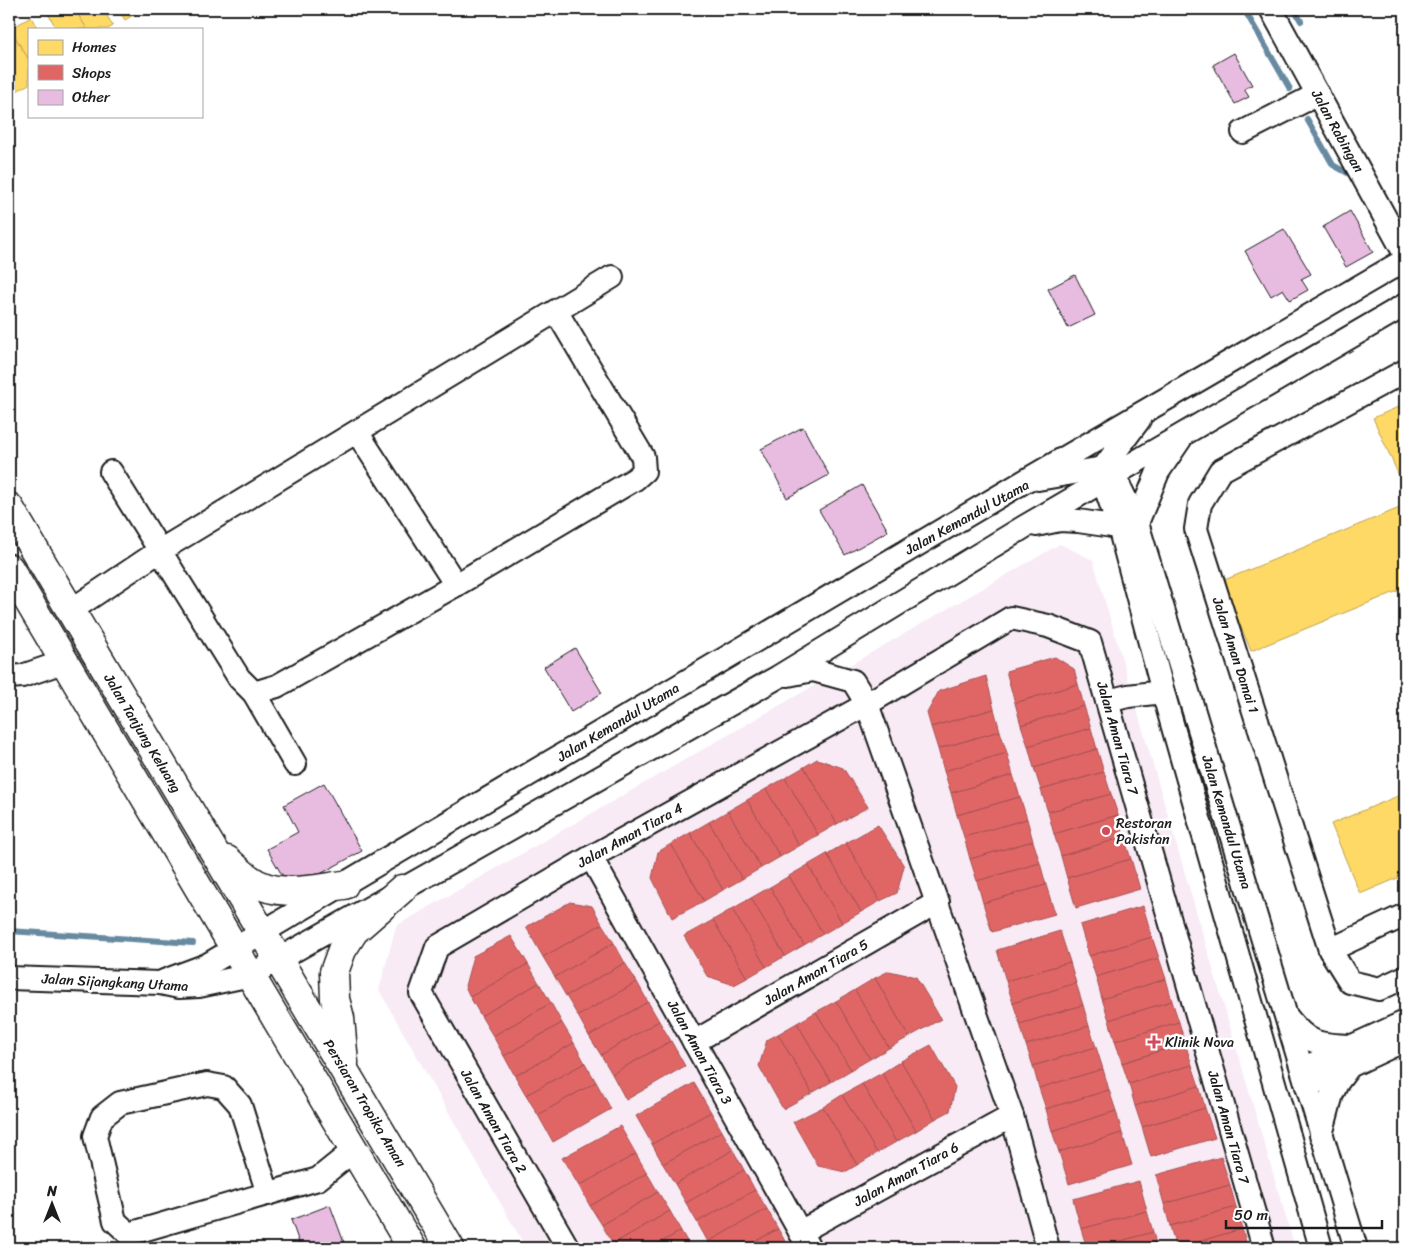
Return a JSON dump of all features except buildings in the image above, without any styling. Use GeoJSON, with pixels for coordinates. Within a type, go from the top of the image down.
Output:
{"type":"FeatureCollection","features":[{"type":"Feature","properties":{"kind":"main road","name":"Jalan Tanjung Keluang"},"geometry":{"type":"LineString","coordinates":[[9,507],[279,959]]}},
{"type":"Feature","properties":{"kind":"main road"},"geometry":{"type":"LineString","coordinates":[[9,568],[66,661],[412,1248]]}},
{"type":"Feature","properties":{"kind":"main road"},"geometry":{"type":"LineString","coordinates":[[211,846],[249,880],[268,888],[288,891],[344,885]]}},
{"type":"Feature","properties":{"kind":"main road"},"geometry":{"type":"LineString","coordinates":[[345,1070],[340,1018],[335,999],[334,972],[342,950],[354,930],[402,888]]}},
{"type":"Feature","properties":{"kind":"main road","name":"Persiaran Tropika Aman"},"geometry":{"type":"LineString","coordinates":[[279,959],[450,1248]]}},
{"type":"Feature","properties":{"kind":"street","name":"Jalan Rabingan"},"geometry":{"type":"LineString","coordinates":[[1270,9],[1405,254]]}},
{"type":"Feature","properties":{"kind":"street"},"geometry":{"type":"LineString","coordinates":[[1243,132],[1318,94]]}},
{"type":"Feature","properties":{"kind":"street"},"geometry":{"type":"LineString","coordinates":[[1025,481],[1405,260]]}},
{"type":"Feature","properties":{"kind":"street"},"geometry":{"type":"LineString","coordinates":[[70,611],[161,550],[612,277]]}},
{"type":"Feature","properties":{"kind":"street"},"geometry":{"type":"LineString","coordinates":[[251,975],[778,677],[1106,475],[1183,435],[1405,304]]}},
{"type":"Feature","properties":{"kind":"street"},"geometry":{"type":"LineString","coordinates":[[254,693],[277,686],[456,585],[635,479],[644,471],[643,457],[556,311]]}},
{"type":"Feature","properties":{"kind":"street","name":"Jalan Aman Damai 1"},"geometry":{"type":"LineString","coordinates":[[1405,371],[1220,471],[1200,504],[1196,529],[1330,950],[1350,982],[1379,989],[1405,977]]}},
{"type":"Feature","properties":{"kind":"street"},"geometry":{"type":"LineString","coordinates":[[1106,475],[1146,411]]}},
{"type":"Feature","properties":{"kind":"street"},"geometry":{"type":"LineString","coordinates":[[356,432],[456,585]]}},
{"type":"Feature","properties":{"kind":"street"},"geometry":{"type":"LineString","coordinates":[[1024,527],[1060,520],[1128,525],[1158,472],[1183,435]]}},
{"type":"Feature","properties":{"kind":"street"},"geometry":{"type":"LineString","coordinates":[[111,472],[239,678],[254,693],[295,764]]}},
{"type":"Feature","properties":{"kind":"street","name":"Jalan Kemandul Utama"},"geometry":{"type":"LineString","coordinates":[[160,982],[207,965],[1025,481],[1106,475],[1128,525],[1285,1014],[1301,1079],[1321,1135],[1356,1248]]}},
{"type":"Feature","properties":{"kind":"street","name":"Jalan Kemandul Utama"},"geometry":{"type":"LineString","coordinates":[[1128,525],[1163,692],[1321,1248]]}},
{"type":"Feature","properties":{"kind":"street","name":"Jalan Aman Tiara 7"},"geometry":{"type":"LineString","coordinates":[[867,704],[1011,618],[1048,626],[1090,642],[1264,1248]]}},
{"type":"Feature","properties":{"kind":"street"},"geometry":{"type":"LineString","coordinates":[[9,677],[22,676],[66,661]]}},
{"type":"Feature","properties":{"kind":"street"},"geometry":{"type":"LineString","coordinates":[[778,677],[813,670],[853,681],[867,704],[1012,1116],[1048,1248]]}},
{"type":"Feature","properties":{"kind":"street"},"geometry":{"type":"LineString","coordinates":[[1108,701],[1128,696],[1163,692]]}},
{"type":"Feature","properties":{"kind":"street","name":"Jalan Aman Tiara 4"},"geometry":{"type":"LineString","coordinates":[[421,993],[437,947],[591,856],[867,704]]}},
{"type":"Feature","properties":{"kind":"street","name":"Jalan Aman Tiara 3"},"geometry":{"type":"LineString","coordinates":[[591,856],[805,1240]]}},
{"type":"Feature","properties":{"kind":"street","name":"Jalan Aman Tiara 5"},"geometry":{"type":"LineString","coordinates":[[694,1042],[938,902]]}},
{"type":"Feature","properties":{"kind":"street"},"geometry":{"type":"LineString","coordinates":[[1330,950],[1405,914]]}},
{"type":"Feature","properties":{"kind":"street","name":"Jalan Sijangkang Utama"},"geometry":{"type":"LineString","coordinates":[[9,978],[160,982],[179,987],[199,986],[251,975]]}},
{"type":"Feature","properties":{"kind":"street","name":"Jalan Aman Tiara 2"},"geometry":{"type":"LineString","coordinates":[[421,993],[568,1248]]}},
{"type":"Feature","properties":{"kind":"street"},"geometry":{"type":"LineString","coordinates":[[1285,1014],[1300,1033],[1351,1057]]}},
{"type":"Feature","properties":{"kind":"street"},"geometry":{"type":"LineString","coordinates":[[1321,1135],[1332,1094],[1351,1057],[1405,1022]]}},
{"type":"Feature","properties":{"kind":"street"},"geometry":{"type":"LineString","coordinates":[[1282,1113],[1301,1079],[1351,1057],[1405,1040]]}},
{"type":"Feature","properties":{"kind":"street"},"geometry":{"type":"LineString","coordinates":[[1267,1058],[1301,1079]]}},
{"type":"Feature","properties":{"kind":"street"},"geometry":{"type":"LineString","coordinates":[[268,1194],[240,1105],[224,1087],[207,1084],[120,1103],[102,1117],[95,1136],[115,1221],[129,1234],[268,1194],[318,1179],[354,1150]]}},
{"type":"Feature","properties":{"kind":"street","name":"Jalan Aman Tiara 6"},"geometry":{"type":"LineString","coordinates":[[805,1240],[1012,1116]]}},
{"type":"Feature","properties":{"kind":"shaded area"},"geometry":{"type":"Polygon","coordinates":[[[1060,544],[1093,560],[1295,1248],[526,1248],[379,990],[396,926],[1060,544]]]}},
{"type":"Feature","properties":{"kind":"waterway"},"geometry":{"type":"LineString","coordinates":[[1244,9],[1290,89]]}},
{"type":"Feature","properties":{"kind":"waterway"},"geometry":{"type":"LineString","coordinates":[[1294,9],[1301,21]]}},
{"type":"Feature","properties":{"kind":"waterway"},"geometry":{"type":"LineString","coordinates":[[1307,119],[1333,165],[1351,175]]}},
{"type":"Feature","properties":{"kind":"waterway"},"geometry":{"type":"LineString","coordinates":[[9,931],[193,943]]}},
{"type":"Feature","properties":{"kind":"place","name":"Restoran Pakistan"},"geometry":{"type":"Point","coordinates":[1106,831]}},
{"type":"Feature","properties":{"kind":"place","name":"Klinik Nova"},"geometry":{"type":"Point","coordinates":[1154,1042]}}]}
